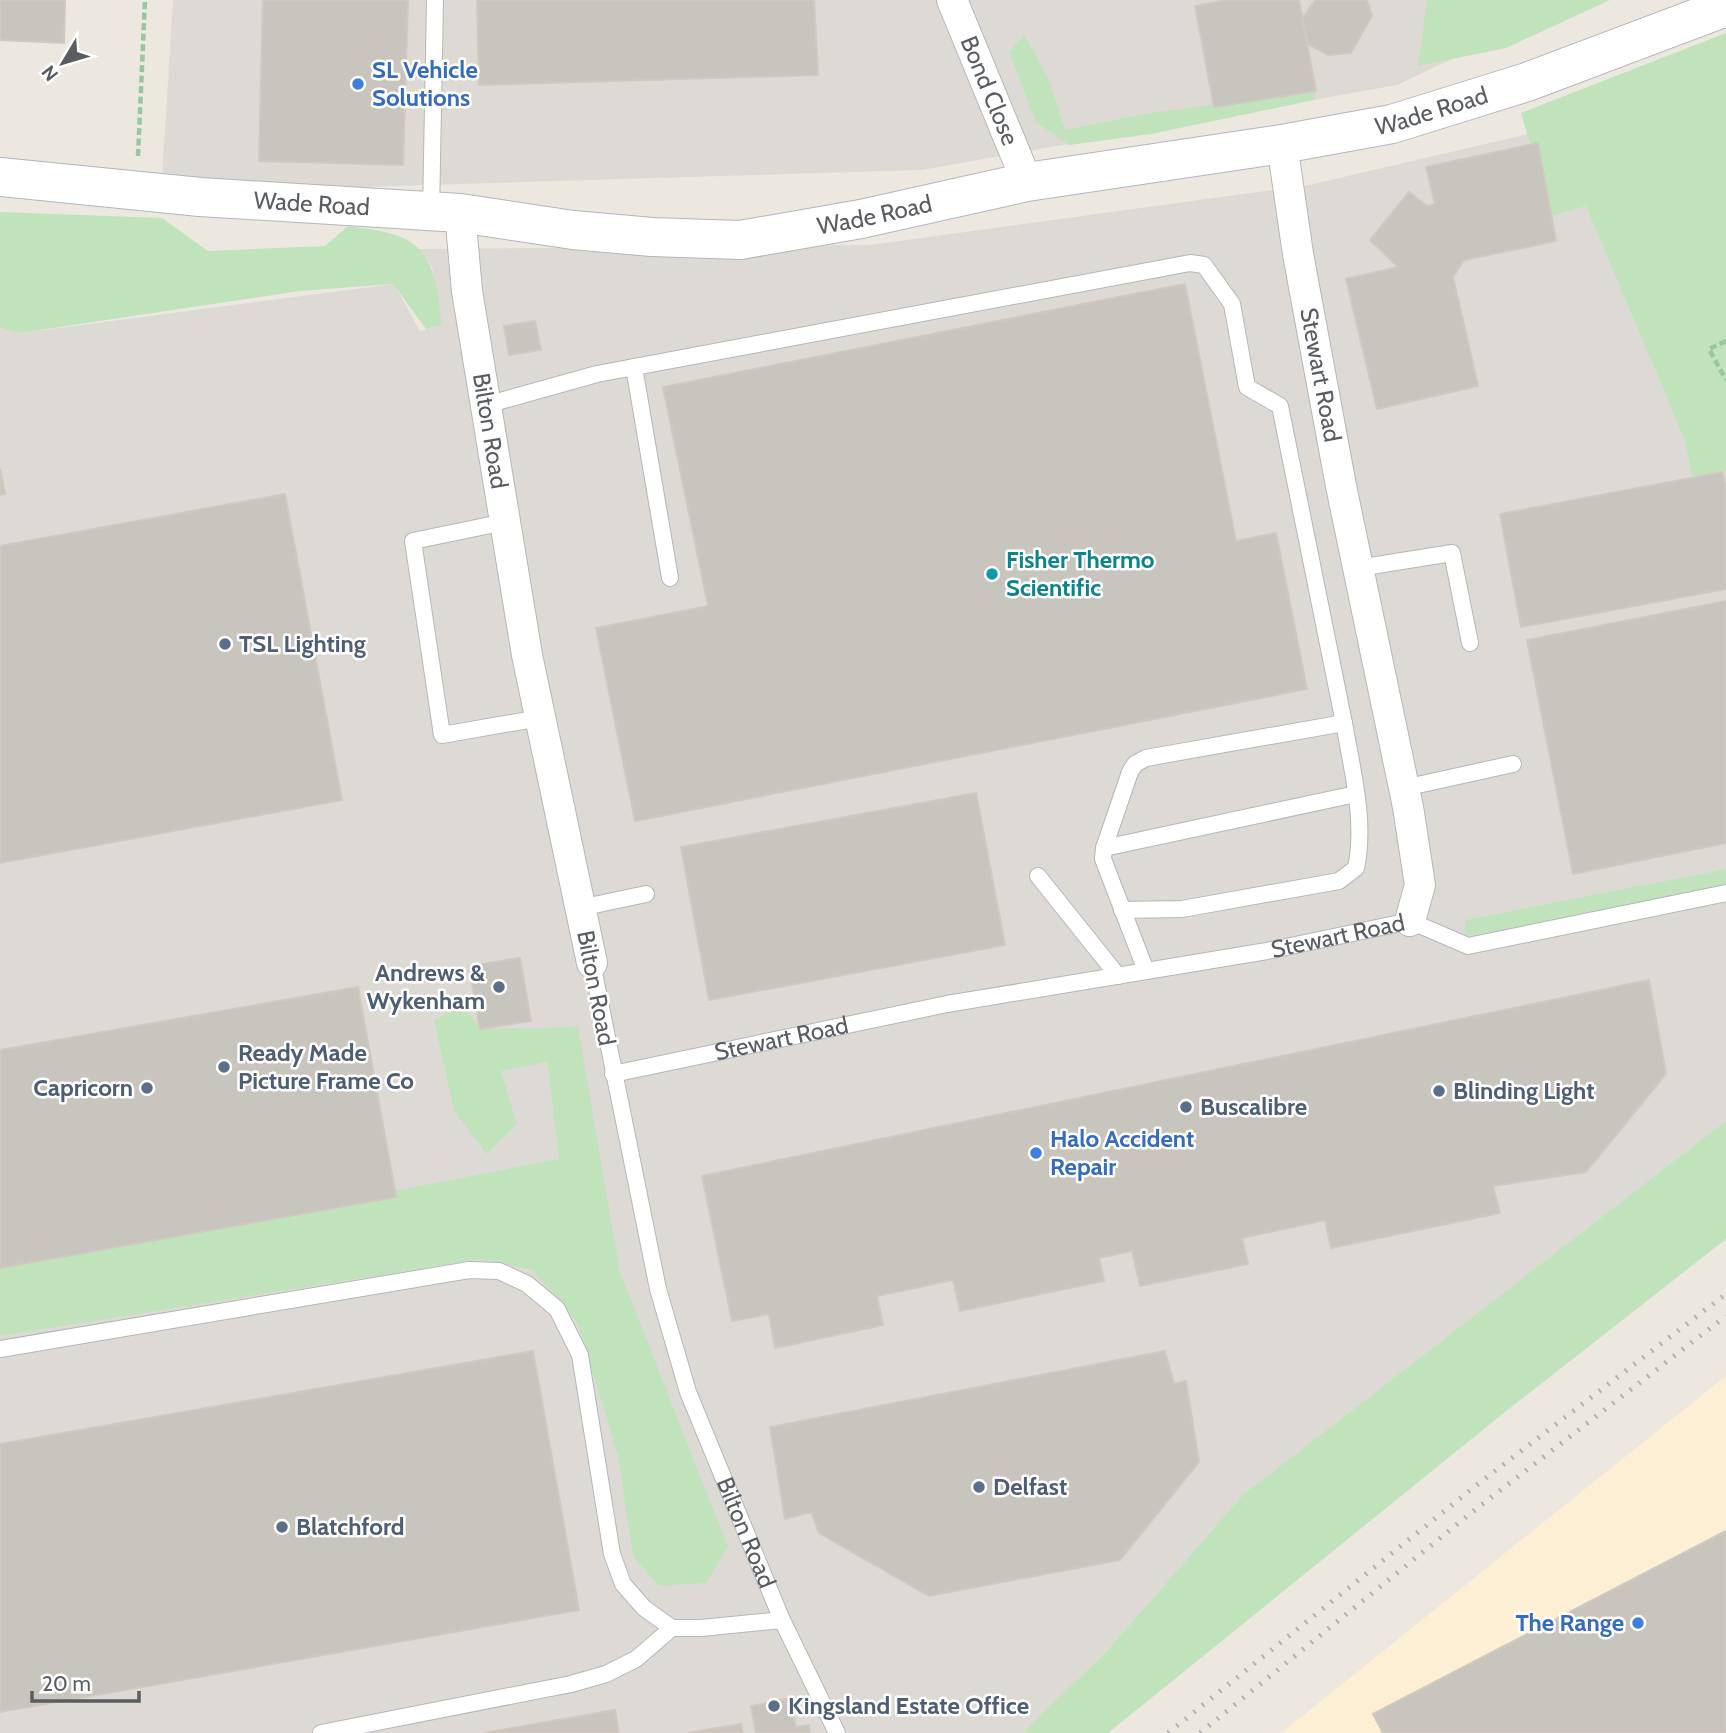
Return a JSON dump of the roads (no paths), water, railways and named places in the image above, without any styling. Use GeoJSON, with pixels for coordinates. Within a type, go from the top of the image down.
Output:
{"type":"FeatureCollection","features":[{"type":"Feature","properties":{"kind":"street","name":"Bond Close"},"geometry":{"type":"LineString","coordinates":[[952,0],[1027,183]]}},
{"type":"Feature","properties":{"kind":"street","name":"Wade Road"},"geometry":{"type":"LineString","coordinates":[[0,177],[200,197],[445,212],[573,230],[652,237],[740,240],[862,219],[1027,183],[1282,144],[1392,124],[1527,82],[1726,7]]}},
{"type":"Feature","properties":{"kind":"street","name":"Stewart Road"},"geometry":{"type":"LineString","coordinates":[[1282,144],[1298,254],[1358,568],[1404,788],[1420,885],[1410,921]]}},
{"type":"Feature","properties":{"kind":"street","name":"Bilton Road"},"geometry":{"type":"LineString","coordinates":[[445,212],[467,291],[527,655],[592,963]]}},
{"type":"Feature","properties":{"kind":"lane"},"geometry":{"type":"LineString","coordinates":[[435,0],[445,212]]}},
{"type":"Feature","properties":{"kind":"lane"},"geometry":{"type":"LineString","coordinates":[[486,405],[597,374],[1190,263],[1203,265],[1232,304],[1247,387],[1280,406],[1344,723],[1356,794],[1360,847],[1356,868],[1339,881],[1182,909],[1122,910]]}},
{"type":"Feature","properties":{"kind":"lane"},"geometry":{"type":"LineString","coordinates":[[634,367],[670,578]]}},
{"type":"Feature","properties":{"kind":"lane"},"geometry":{"type":"LineString","coordinates":[[505,522],[413,541],[442,735],[540,718]]}},
{"type":"Feature","properties":{"kind":"lane"},"geometry":{"type":"LineString","coordinates":[[1358,568],[1452,553],[1470,643]]}},
{"type":"Feature","properties":{"kind":"lane"},"geometry":{"type":"LineString","coordinates":[[1146,971],[1103,859],[1104,848],[1135,764],[1146,758],[1344,723]]}},
{"type":"Feature","properties":{"kind":"lane"},"geometry":{"type":"LineString","coordinates":[[1404,788],[1513,764]]}},
{"type":"Feature","properties":{"kind":"lane"},"geometry":{"type":"LineString","coordinates":[[1104,848],[1356,794]]}},
{"type":"Feature","properties":{"kind":"lane"},"geometry":{"type":"LineString","coordinates":[[1038,876],[1118,976]]}},
{"type":"Feature","properties":{"kind":"lane"},"geometry":{"type":"LineString","coordinates":[[1410,921],[1468,946],[1726,892]]}},
{"type":"Feature","properties":{"kind":"lane"},"geometry":{"type":"LineString","coordinates":[[580,908],[646,894]]}},
{"type":"Feature","properties":{"kind":"lane","name":"Stewart Road"},"geometry":{"type":"LineString","coordinates":[[613,1074],[947,1004],[1267,951],[1410,921]]}},
{"type":"Feature","properties":{"kind":"lane","name":"Bilton Road"},"geometry":{"type":"LineString","coordinates":[[592,963],[658,1289],[688,1392],[782,1620],[837,1733]]}},
{"type":"Feature","properties":{"kind":"lane"},"geometry":{"type":"LineString","coordinates":[[0,1349],[469,1270],[499,1271],[527,1283],[557,1310],[580,1355],[612,1554],[624,1584],[644,1608],[672,1628],[701,1628],[782,1620]]}},
{"type":"Feature","properties":{"kind":"lane"},"geometry":{"type":"LineString","coordinates":[[321,1733],[571,1684],[606,1674],[636,1659],[672,1628]]}},
{"type":"Feature","properties":{"kind":"railway"},"geometry":{"type":"LineString","coordinates":[[1168,1733],[1478,1484],[1726,1294]]}},
{"type":"Feature","properties":{"kind":"railway"},"geometry":{"type":"LineString","coordinates":[[1200,1733],[1471,1513],[1726,1316]]}},
{"type":"Feature","properties":{"kind":"place","name":"SL Vehicle Solutions"},"geometry":{"type":"Point","coordinates":[358,84]}},
{"type":"Feature","properties":{"kind":"place","name":"Fisher Thermo Scientific"},"geometry":{"type":"Point","coordinates":[992,574]}},
{"type":"Feature","properties":{"kind":"place","name":"TSL Lighting"},"geometry":{"type":"Point","coordinates":[225,644]}},
{"type":"Feature","properties":{"kind":"place","name":"Andrews & Wykenham"},"geometry":{"type":"Point","coordinates":[499,987]}},
{"type":"Feature","properties":{"kind":"place","name":"Ready Made Picture Frame Co"},"geometry":{"type":"Point","coordinates":[224,1067]}},
{"type":"Feature","properties":{"kind":"place","name":"Capricorn"},"geometry":{"type":"Point","coordinates":[147,1088]}},
{"type":"Feature","properties":{"kind":"place","name":"Blinding Light"},"geometry":{"type":"Point","coordinates":[1439,1091]}},
{"type":"Feature","properties":{"kind":"place","name":"Buscalibre"},"geometry":{"type":"Point","coordinates":[1186,1107]}},
{"type":"Feature","properties":{"kind":"place","name":"Halo Accident Repair"},"geometry":{"type":"Point","coordinates":[1036,1153]}},
{"type":"Feature","properties":{"kind":"place","name":"Delfast"},"geometry":{"type":"Point","coordinates":[979,1487]}},
{"type":"Feature","properties":{"kind":"place","name":"Blatchford"},"geometry":{"type":"Point","coordinates":[282,1527]}},
{"type":"Feature","properties":{"kind":"place","name":"The Range"},"geometry":{"type":"Point","coordinates":[1638,1623]}},
{"type":"Feature","properties":{"kind":"place","name":"Kingsland Estate Office"},"geometry":{"type":"Point","coordinates":[774,1706]}}]}
